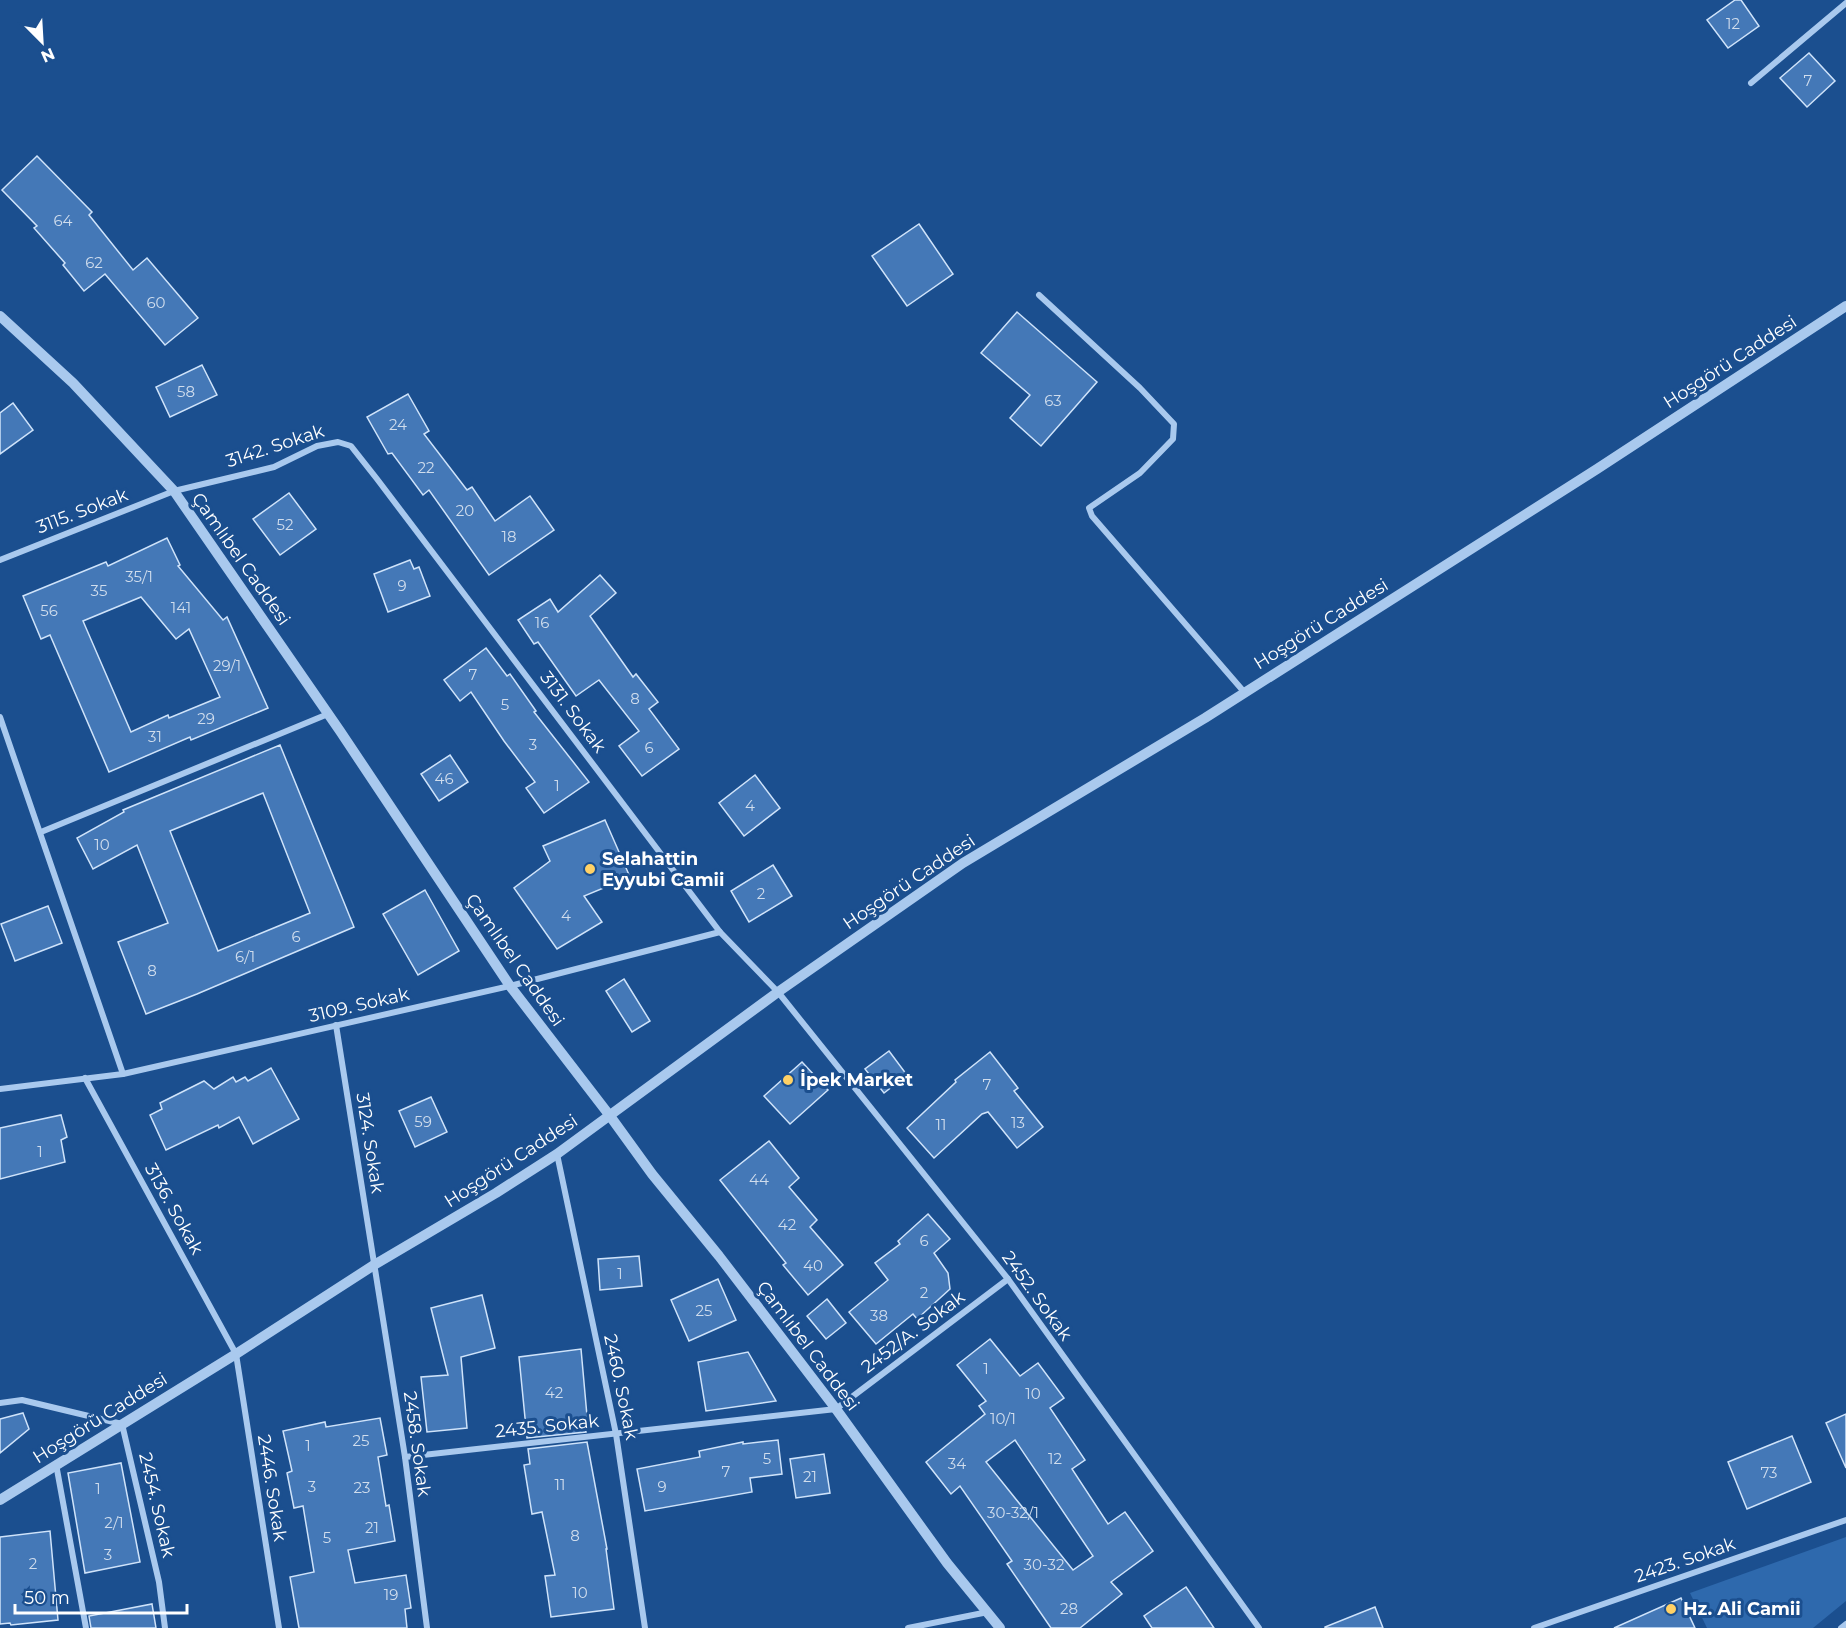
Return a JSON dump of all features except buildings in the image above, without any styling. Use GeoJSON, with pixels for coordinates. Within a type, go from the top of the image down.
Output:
{"type":"FeatureCollection","features":[{"type":"Feature","properties":{"kind":"street"},"geometry":{"type":"LineString","coordinates":[[1751,83],[1846,3]]}},
{"type":"Feature","properties":{"kind":"street"},"geometry":{"type":"LineString","coordinates":[[1039,295],[1140,388],[1174,424],[1173,439],[1140,473],[1089,508],[1092,516],[1245,693]]}},
{"type":"Feature","properties":{"kind":"street","name":"Hoşgörü Caddesi"},"geometry":{"type":"LineString","coordinates":[[0,1500],[236,1354],[374,1265],[557,1154],[778,992],[963,863],[1245,693],[1846,306]]}},
{"type":"Feature","properties":{"kind":"street","name":"Çamlıbel Caddesi"},"geometry":{"type":"LineString","coordinates":[[0,316],[73,383],[174,491],[328,714],[510,986],[652,1174],[719,1256],[836,1410],[947,1563],[1000,1628]]}},
{"type":"Feature","properties":{"kind":"street","name":"3142. Sokak"},"geometry":{"type":"LineString","coordinates":[[174,491],[274,467],[317,446],[338,442],[351,446]]}},
{"type":"Feature","properties":{"kind":"street","name":"3131. Sokak"},"geometry":{"type":"LineString","coordinates":[[351,446],[720,932],[778,992]]}},
{"type":"Feature","properties":{"kind":"street","name":"3115. Sokak"},"geometry":{"type":"LineString","coordinates":[[0,560],[174,491]]}},
{"type":"Feature","properties":{"kind":"street"},"geometry":{"type":"LineString","coordinates":[[40,832],[328,714]]}},
{"type":"Feature","properties":{"kind":"street"},"geometry":{"type":"LineString","coordinates":[[0,717],[123,1074]]}},
{"type":"Feature","properties":{"kind":"street","name":"3109. Sokak"},"geometry":{"type":"LineString","coordinates":[[0,1089],[123,1074],[510,986],[720,932]]}},
{"type":"Feature","properties":{"kind":"street","name":"2452. Sokak"},"geometry":{"type":"LineString","coordinates":[[778,992],[1008,1279],[1258,1628]]}},
{"type":"Feature","properties":{"kind":"street","name":"3124. Sokak"},"geometry":{"type":"LineString","coordinates":[[336,1025],[374,1265]]}},
{"type":"Feature","properties":{"kind":"street","name":"3136. Sokak"},"geometry":{"type":"LineString","coordinates":[[86,1078],[236,1354]]}},
{"type":"Feature","properties":{"kind":"street","name":"2460. Sokak"},"geometry":{"type":"LineString","coordinates":[[557,1154],[616,1434],[645,1628]]}},
{"type":"Feature","properties":{"kind":"street","name":"2458. Sokak"},"geometry":{"type":"LineString","coordinates":[[374,1265],[405,1457],[427,1628]]}},
{"type":"Feature","properties":{"kind":"street","name":"2452/A. Sokak"},"geometry":{"type":"LineString","coordinates":[[836,1410],[1008,1279]]}},
{"type":"Feature","properties":{"kind":"street","name":"2446. Sokak"},"geometry":{"type":"LineString","coordinates":[[236,1354],[279,1628]]}},
{"type":"Feature","properties":{"kind":"street"},"geometry":{"type":"LineString","coordinates":[[0,1403],[22,1400],[122,1424]]}},
{"type":"Feature","properties":{"kind":"street","name":"2435. Sokak"},"geometry":{"type":"LineString","coordinates":[[405,1457],[836,1410]]}},
{"type":"Feature","properties":{"kind":"street","name":"2454. Sokak"},"geometry":{"type":"LineString","coordinates":[[122,1424],[159,1582],[165,1628]]}},
{"type":"Feature","properties":{"kind":"street"},"geometry":{"type":"LineString","coordinates":[[56,1464],[86,1628]]}},
{"type":"Feature","properties":{"kind":"street","name":"2423. Sokak"},"geometry":{"type":"LineString","coordinates":[[1534,1628],[1846,1520]]}},
{"type":"Feature","properties":{"kind":"street"},"geometry":{"type":"LineString","coordinates":[[908,1628],[989,1612]]}},
{"type":"Feature","properties":{"kind":"street"},"geometry":{"type":"LineString","coordinates":[[1841,1628],[1846,1624]]}},
{"type":"Feature","properties":{"kind":"shaded area"},"geometry":{"type":"Polygon","coordinates":[[[1846,1537],[1846,1601],[1813,1628],[1707,1628],[1690,1593],[1846,1537]]]}},
{"type":"Feature","properties":{"kind":"place","name":"Selahattin Eyyubi Camii"},"geometry":{"type":"Point","coordinates":[590,869]}},
{"type":"Feature","properties":{"kind":"place","name":"İpek Market"},"geometry":{"type":"Point","coordinates":[788,1080]}},
{"type":"Feature","properties":{"kind":"place","name":"Hz. Ali Camii"},"geometry":{"type":"Point","coordinates":[1671,1609]}}]}
